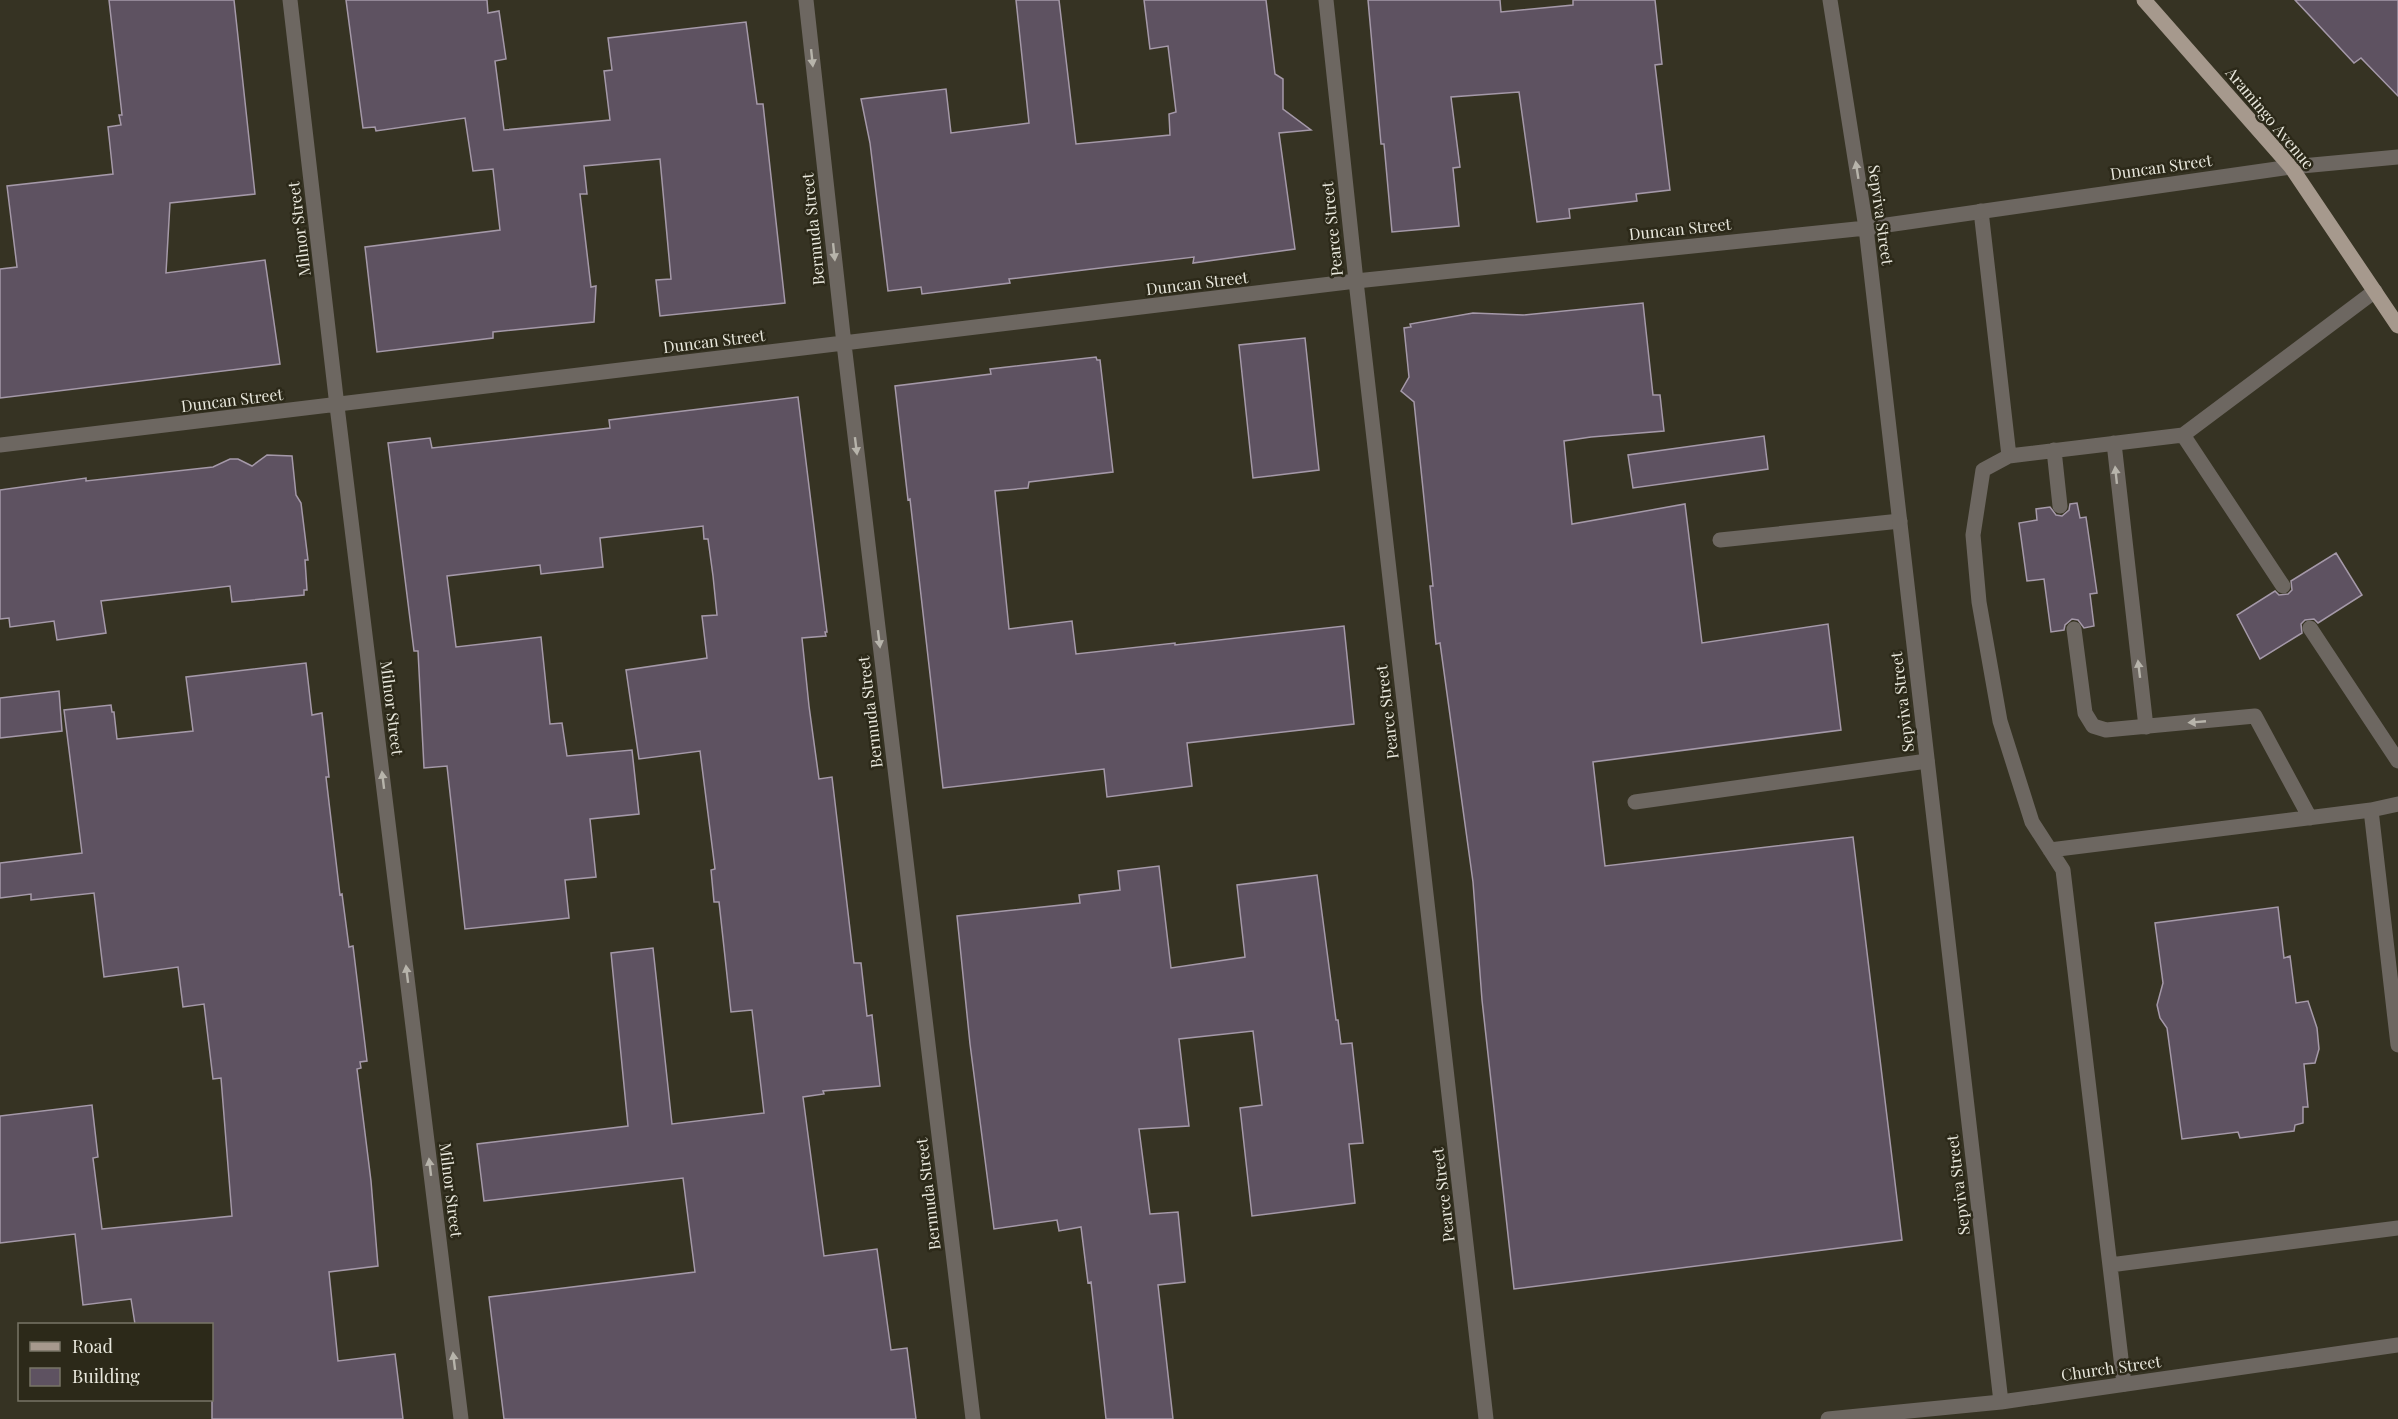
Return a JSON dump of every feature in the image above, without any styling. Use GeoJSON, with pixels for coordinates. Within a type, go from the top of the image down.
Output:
{"type":"FeatureCollection","features":[{"type":"Feature","properties":{"kind":"main road","name":"Aramingo Avenue"},"geometry":{"type":"LineString","coordinates":[[2144,0],[2291,167],[2398,326]]}},
{"type":"Feature","properties":{"kind":"street","name":"Milnor Street"},"geometry":{"type":"LineString","coordinates":[[291,0],[337,406],[461,1419]]}},
{"type":"Feature","properties":{"kind":"street","name":"Bermuda Street"},"geometry":{"type":"LineString","coordinates":[[806,0],[844,344],[973,1419]]}},
{"type":"Feature","properties":{"kind":"street","name":"Pearce Street"},"geometry":{"type":"LineString","coordinates":[[1326,0],[1486,1419]]}},
{"type":"Feature","properties":{"kind":"street","name":"Sepviva Street"},"geometry":{"type":"LineString","coordinates":[[1830,0],[1866,228],[2001,1402]]}},
{"type":"Feature","properties":{"kind":"street","name":"Duncan Street"},"geometry":{"type":"LineString","coordinates":[[0,445],[1356,281],[1866,228],[2291,167],[2398,157]]}},
{"type":"Feature","properties":{"kind":"street"},"geometry":{"type":"LineString","coordinates":[[1981,211],[2009,456]]}},
{"type":"Feature","properties":{"kind":"street"},"geometry":{"type":"LineString","coordinates":[[2124,1384],[2063,870],[2032,822],[2000,721],[1979,602],[1972,535],[1983,470],[2009,456],[2183,435],[2375,291]]}},
{"type":"Feature","properties":{"kind":"street"},"geometry":{"type":"LineString","coordinates":[[2183,435],[2283,586]]}},
{"type":"Feature","properties":{"kind":"street"},"geometry":{"type":"LineString","coordinates":[[2114,443],[2146,727]]}},
{"type":"Feature","properties":{"kind":"street"},"geometry":{"type":"LineString","coordinates":[[2054,450],[2060,506]]}},
{"type":"Feature","properties":{"kind":"street"},"geometry":{"type":"LineString","coordinates":[[1720,540],[1900,521]]}},
{"type":"Feature","properties":{"kind":"street"},"geometry":{"type":"LineString","coordinates":[[2310,628],[2398,760]]}},
{"type":"Feature","properties":{"kind":"street"},"geometry":{"type":"LineString","coordinates":[[2074,629],[2085,713],[2092,726],[2106,730],[2255,716],[2310,818]]}},
{"type":"Feature","properties":{"kind":"street"},"geometry":{"type":"LineString","coordinates":[[1635,802],[1927,761]]}},
{"type":"Feature","properties":{"kind":"street"},"geometry":{"type":"LineString","coordinates":[[2050,850],[2371,810],[2398,804]]}},
{"type":"Feature","properties":{"kind":"street"},"geometry":{"type":"LineString","coordinates":[[2371,810],[2398,1045]]}},
{"type":"Feature","properties":{"kind":"street"},"geometry":{"type":"LineString","coordinates":[[2110,1265],[2398,1228]]}},
{"type":"Feature","properties":{"kind":"street","name":"Church Street"},"geometry":{"type":"LineString","coordinates":[[1828,1419],[1954,1412],[2001,1402],[2398,1345]]}},
{"type":"Feature","properties":{"kind":"building"},"geometry":{"type":"Polygon","coordinates":[[[109,0],[234,0],[255,194],[170,203],[166,273],[265,260],[280,364],[0,398],[0,269],[17,267],[7,186],[113,174],[108,127],[121,125],[119,115],[122,115],[109,0]]]}},
{"type":"Feature","properties":{"kind":"building"},"geometry":{"type":"Polygon","coordinates":[[[346,0],[487,0],[488,13],[499,11],[506,59],[495,61],[504,130],[610,120],[604,71],[612,70],[608,38],[746,22],[757,104],[763,104],[785,303],[660,316],[656,280],[671,279],[660,159],[584,166],[587,194],[580,194],[591,287],[596,286],[594,322],[493,332],[493,338],[377,352],[365,247],[500,230],[493,169],[473,171],[465,118],[376,131],[375,127],[363,128],[346,0]]]}},
{"type":"Feature","properties":{"kind":"building"},"geometry":{"type":"Polygon","coordinates":[[[1016,0],[1059,0],[1076,144],[1170,135],[1169,114],[1176,112],[1168,46],[1150,49],[1144,0],[1266,0],[1275,74],[1283,79],[1283,109],[1311,130],[1279,133],[1295,249],[1193,263],[1194,257],[1009,279],[1010,283],[922,294],[921,287],[888,291],[870,143],[861,99],[946,89],[951,133],[1029,123],[1016,0]]]}},
{"type":"Feature","properties":{"kind":"building"},"geometry":{"type":"Polygon","coordinates":[[[1368,0],[1500,0],[1501,12],[1573,5],[1573,0],[1655,0],[1662,64],[1655,65],[1670,190],[1636,194],[1637,201],[1569,209],[1570,218],[1537,222],[1519,92],[1451,97],[1460,167],[1453,168],[1459,226],[1392,232],[1384,144],[1381,144],[1368,0]]]}},
{"type":"Feature","properties":{"kind":"building"},"geometry":{"type":"Polygon","coordinates":[[[2295,0],[2398,0],[2398,96],[2361,58],[2354,63],[2295,0]]]}},
{"type":"Feature","properties":{"kind":"building"},"geometry":{"type":"Polygon","coordinates":[[[1643,303],[1653,395],[1660,395],[1664,431],[1564,441],[1572,524],[1685,504],[1702,643],[1828,624],[1841,730],[1593,762],[1605,866],[1853,837],[1902,1240],[1514,1289],[1482,1000],[1473,882],[1440,643],[1436,644],[1430,586],[1433,586],[1414,402],[1401,391],[1409,377],[1404,328],[1411,327],[1410,324],[1473,313],[1523,315],[1643,303]]]}},
{"type":"Feature","properties":{"kind":"building"},"geometry":{"type":"Polygon","coordinates":[[[1305,338],[1319,470],[1253,478],[1239,345],[1305,338]]]}},
{"type":"Feature","properties":{"kind":"building"},"geometry":{"type":"Polygon","coordinates":[[[1096,357],[1100,360],[1113,472],[1029,482],[1028,488],[995,491],[1009,629],[1072,621],[1076,654],[1344,626],[1354,724],[1187,743],[1192,786],[1107,797],[1104,769],[943,788],[895,386],[991,374],[990,369],[1096,357]]]}},
{"type":"Feature","properties":{"kind":"building"},"geometry":{"type":"Polygon","coordinates":[[[798,397],[827,632],[825,632],[826,636],[802,638],[809,706],[819,779],[832,777],[854,963],[861,963],[867,1016],[872,1015],[880,1086],[823,1091],[824,1094],[803,1097],[824,1256],[877,1249],[891,1350],[907,1348],[916,1419],[504,1419],[489,1297],[695,1272],[683,1178],[484,1201],[477,1144],[628,1126],[611,953],[653,948],[672,1124],[764,1113],[752,1010],[731,1012],[719,902],[714,902],[711,870],[715,869],[700,751],[639,759],[626,670],[707,658],[702,616],[717,615],[713,576],[708,539],[704,539],[703,526],[600,538],[603,567],[541,574],[540,565],[447,576],[456,647],[541,637],[550,724],[562,723],[567,756],[632,750],[639,814],[590,819],[596,877],[565,880],[569,918],[465,929],[447,766],[424,768],[418,651],[414,651],[388,443],[430,438],[432,448],[610,428],[609,420],[798,397]]]}},
{"type":"Feature","properties":{"kind":"building"},"geometry":{"type":"Polygon","coordinates":[[[1764,436],[1768,469],[1633,488],[1628,455],[1764,436]]]}},
{"type":"Feature","properties":{"kind":"building"},"geometry":{"type":"Polygon","coordinates":[[[267,455],[292,456],[296,495],[301,503],[308,560],[305,560],[307,590],[304,590],[304,595],[232,602],[230,586],[101,601],[106,633],[57,640],[54,621],[10,627],[9,618],[0,619],[0,490],[86,478],[86,481],[213,467],[230,459],[238,459],[252,466],[267,455]]]}},
{"type":"Feature","properties":{"kind":"building"},"geometry":{"type":"Polygon","coordinates":[[[2077,503],[2080,518],[2086,517],[2097,593],[2090,594],[2094,626],[2084,628],[2078,620],[2072,619],[2065,625],[2064,630],[2051,632],[2044,579],[2027,581],[2019,523],[2037,520],[2036,509],[2050,507],[2056,515],[2062,516],[2069,510],[2070,504],[2077,503]]]}},
{"type":"Feature","properties":{"kind":"building"},"geometry":{"type":"Polygon","coordinates":[[[2336,553],[2362,595],[2318,623],[2314,619],[2305,620],[2301,624],[2302,633],[2260,659],[2237,615],[2275,591],[2279,595],[2288,594],[2292,590],[2291,581],[2336,553]]]}},
{"type":"Feature","properties":{"kind":"building"},"geometry":{"type":"Polygon","coordinates":[[[306,663],[312,715],[322,713],[329,777],[326,777],[340,895],[342,894],[349,947],[353,946],[367,1061],[360,1062],[361,1068],[357,1069],[371,1181],[378,1266],[329,1272],[338,1361],[395,1354],[403,1419],[212,1419],[213,1323],[135,1323],[131,1299],[83,1305],[75,1234],[0,1243],[0,1116],[92,1105],[98,1157],[93,1158],[102,1229],[232,1216],[221,1078],[213,1079],[204,1004],[183,1007],[178,967],[104,977],[94,893],[31,900],[31,894],[0,898],[0,863],[82,853],[64,710],[111,705],[117,739],[193,731],[186,677],[306,663]]]}},
{"type":"Feature","properties":{"kind":"building"},"geometry":{"type":"Polygon","coordinates":[[[59,691],[62,731],[0,738],[0,698],[59,691]]]}},
{"type":"Feature","properties":{"kind":"building"},"geometry":{"type":"Polygon","coordinates":[[[1159,866],[1171,968],[1245,957],[1237,885],[1317,875],[1341,1044],[1352,1043],[1363,1143],[1349,1144],[1355,1203],[1252,1216],[1240,1108],[1262,1105],[1253,1031],[1179,1039],[1189,1126],[1139,1129],[1150,1214],[1178,1212],[1185,1282],[1158,1285],[1173,1419],[1106,1419],[1091,1282],[1088,1283],[1081,1227],[1059,1231],[1057,1220],[994,1229],[970,1044],[957,916],[1080,903],[1079,895],[1120,890],[1118,871],[1159,866]]]}},
{"type":"Feature","properties":{"kind":"building"},"geometry":{"type":"Polygon","coordinates":[[[2278,907],[2284,958],[2290,956],[2296,1003],[2308,1001],[2317,1028],[2319,1049],[2315,1063],[2304,1064],[2308,1107],[2303,1107],[2303,1123],[2295,1125],[2294,1131],[2240,1138],[2238,1132],[2182,1139],[2167,1028],[2160,1018],[2157,1005],[2163,983],[2155,923],[2278,907]]]}}]}
